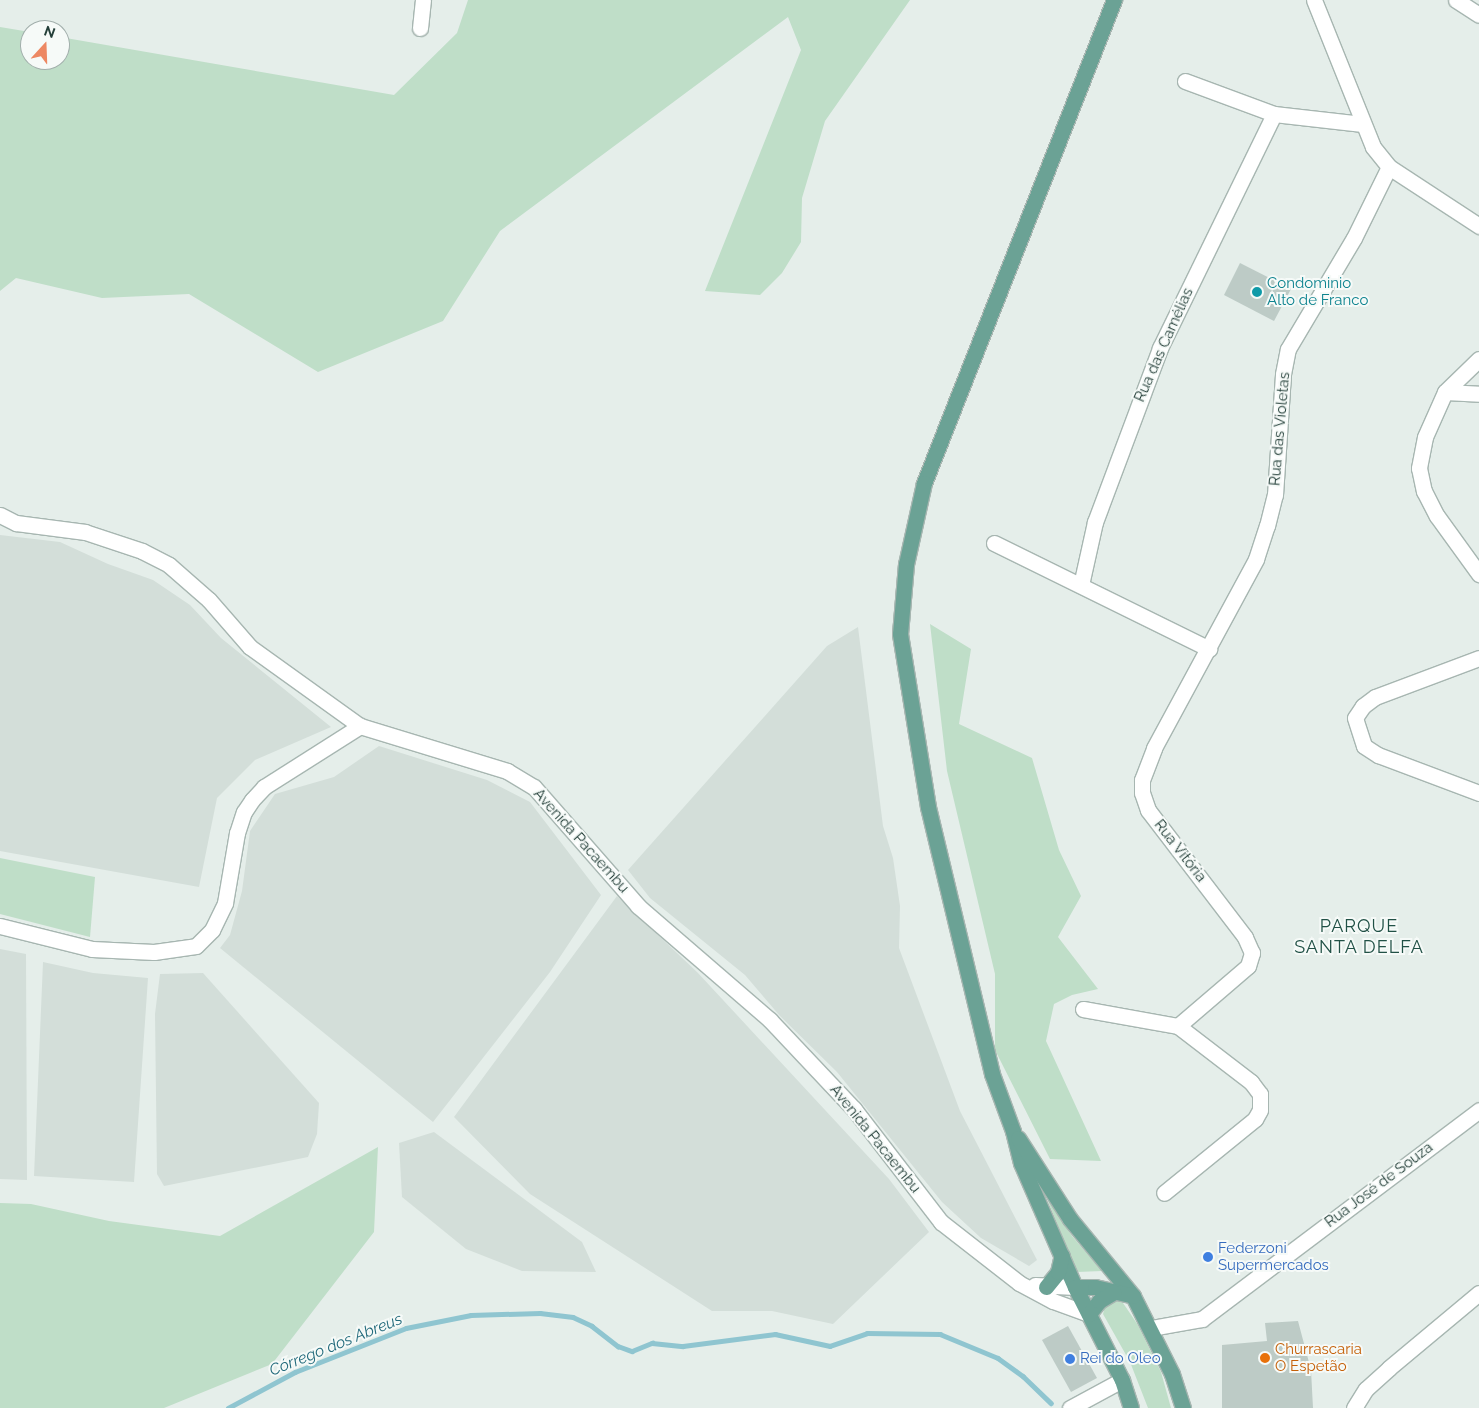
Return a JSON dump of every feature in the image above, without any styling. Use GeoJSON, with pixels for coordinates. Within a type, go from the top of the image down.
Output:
{"type":"FeatureCollection","features":[{"type":"Feature","properties":{"kind":"main road"},"geometry":{"type":"LineString","coordinates":[[1114,0],[924,483],[906,564],[900,634],[928,807],[992,1074],[1013,1131],[1020,1163],[1075,1287],[1122,1380],[1131,1408]]}},
{"type":"Feature","properties":{"kind":"main road"},"geometry":{"type":"LineString","coordinates":[[1013,1131],[1070,1219],[1133,1296],[1151,1328],[1183,1408]]}},
{"type":"Feature","properties":{"kind":"main road"},"geometry":{"type":"LineString","coordinates":[[1046,1287],[1058,1272],[1062,1255]]}},
{"type":"Feature","properties":{"kind":"main road"},"geometry":{"type":"LineString","coordinates":[[1075,1287],[1095,1287],[1133,1296]]}},
{"type":"Feature","properties":{"kind":"main road"},"geometry":{"type":"LineString","coordinates":[[1089,1314],[1099,1301],[1114,1292]]}},
{"type":"Feature","properties":{"kind":"street"},"geometry":{"type":"LineString","coordinates":[[420,28],[423,0]]}},
{"type":"Feature","properties":{"kind":"street"},"geometry":{"type":"LineString","coordinates":[[1314,0],[1362,124],[1373,147],[1389,167],[1479,226]]}},
{"type":"Feature","properties":{"kind":"street"},"geometry":{"type":"LineString","coordinates":[[1456,0],[1479,15]]}},
{"type":"Feature","properties":{"kind":"street"},"geometry":{"type":"LineString","coordinates":[[1185,81],[1274,114],[1362,124]]}},
{"type":"Feature","properties":{"kind":"street","name":"Rua das Camélias"},"geometry":{"type":"LineString","coordinates":[[1081,586],[1095,522],[1160,348],[1274,114]]}},
{"type":"Feature","properties":{"kind":"street","name":"Rua das Violetas"},"geometry":{"type":"LineString","coordinates":[[1209,649],[1256,559],[1267,526],[1275,495],[1283,374],[1288,349],[1354,238],[1389,167]]}},
{"type":"Feature","properties":{"kind":"street"},"geometry":{"type":"LineString","coordinates":[[1479,359],[1445,392],[1425,437],[1419,468],[1424,491],[1437,516],[1479,574]]}},
{"type":"Feature","properties":{"kind":"street"},"geometry":{"type":"LineString","coordinates":[[1445,392],[1479,394]]}},
{"type":"Feature","properties":{"kind":"street","name":"Avenida Pacaembu"},"geometry":{"type":"LineString","coordinates":[[0,516],[16,522],[85,532],[142,551],[169,565],[209,600],[250,647],[360,726],[507,771],[534,787],[638,906],[770,1020],[847,1102],[941,1222],[1019,1283],[1053,1301],[1089,1314]]}},
{"type":"Feature","properties":{"kind":"street"},"geometry":{"type":"LineString","coordinates":[[994,543],[1209,649]]}},
{"type":"Feature","properties":{"kind":"street","name":"Rua Vitória"},"geometry":{"type":"LineString","coordinates":[[1178,1026],[1248,966],[1252,954],[1245,936],[1148,810],[1142,793],[1146,765],[1209,649]]}},
{"type":"Feature","properties":{"kind":"street"},"geometry":{"type":"LineString","coordinates":[[1479,658],[1375,696],[1363,706],[1355,718],[1364,746],[1378,755],[1479,793]]}},
{"type":"Feature","properties":{"kind":"street"},"geometry":{"type":"LineString","coordinates":[[0,926],[92,950],[154,952],[196,946],[212,930],[225,903],[237,833],[244,812],[252,800],[264,787],[360,726]]}},
{"type":"Feature","properties":{"kind":"street"},"geometry":{"type":"LineString","coordinates":[[1083,1009],[1178,1026],[1251,1082],[1260,1094],[1261,1104],[1255,1119],[1164,1193]]}},
{"type":"Feature","properties":{"kind":"street","name":"Rua José de Souza"},"geometry":{"type":"LineString","coordinates":[[1151,1328],[1202,1320],[1479,1110]]}},
{"type":"Feature","properties":{"kind":"street"},"geometry":{"type":"LineString","coordinates":[[1019,1283],[1046,1287],[1075,1287]]}},
{"type":"Feature","properties":{"kind":"street"},"geometry":{"type":"LineString","coordinates":[[1354,1408],[1366,1389],[1383,1373],[1479,1293]]}},
{"type":"Feature","properties":{"kind":"street"},"geometry":{"type":"LineString","coordinates":[[1070,1408],[1122,1380]]}},
{"type":"Feature","properties":{"kind":"shaded area"},"geometry":{"type":"Polygon","coordinates":[[[0,535],[60,542],[108,564],[153,580],[190,605],[221,638],[331,727],[255,760],[217,798],[199,887],[0,851],[0,535]]]}},
{"type":"Feature","properties":{"kind":"shaded area"},"geometry":{"type":"Polygon","coordinates":[[[858,627],[883,826],[893,858],[900,906],[899,948],[960,1111],[1037,1260],[1029,1266],[981,1238],[942,1202],[837,1072],[780,1016],[745,975],[650,898],[628,870],[827,646],[858,627]]]}},
{"type":"Feature","properties":{"kind":"shaded area"},"geometry":{"type":"Polygon","coordinates":[[[379,746],[487,780],[530,802],[601,895],[550,972],[433,1122],[220,948],[230,935],[242,891],[250,831],[275,794],[334,777],[379,746]]]}},
{"type":"Feature","properties":{"kind":"shaded area"},"geometry":{"type":"Polygon","coordinates":[[[617,896],[698,973],[889,1179],[929,1232],[833,1324],[772,1311],[712,1311],[530,1194],[454,1117],[617,896]]]}},
{"type":"Feature","properties":{"kind":"shaded area"},"geometry":{"type":"Polygon","coordinates":[[[0,949],[26,954],[27,1180],[0,1179],[0,949]]]}},
{"type":"Feature","properties":{"kind":"shaded area"},"geometry":{"type":"Polygon","coordinates":[[[43,962],[93,973],[148,978],[134,1182],[34,1176],[43,962]]]}},
{"type":"Feature","properties":{"kind":"shaded area"},"geometry":{"type":"Polygon","coordinates":[[[203,973],[319,1103],[317,1134],[308,1157],[164,1186],[157,1174],[155,1014],[160,974],[203,973]]]}},
{"type":"Feature","properties":{"kind":"shaded area"},"geometry":{"type":"Polygon","coordinates":[[[434,1132],[582,1242],[596,1272],[522,1271],[466,1249],[402,1197],[399,1143],[434,1132]]]}},
{"type":"Feature","properties":{"kind":"green space"},"geometry":{"type":"Polygon","coordinates":[[[468,0],[910,0],[825,121],[802,198],[801,242],[782,273],[760,295],[705,291],[801,50],[788,17],[500,231],[443,321],[318,372],[189,294],[102,298],[16,278],[0,291],[0,27],[20,30],[20,70],[70,70],[70,39],[394,95],[457,33],[468,0]]]}},
{"type":"Feature","properties":{"kind":"green space"},"geometry":{"type":"Polygon","coordinates":[[[930,624],[971,649],[959,724],[1032,758],[1059,850],[1081,896],[1058,937],[1098,989],[1072,995],[1054,1004],[1046,1041],[1101,1161],[1050,1159],[995,1050],[995,974],[947,771],[930,624]]]}},
{"type":"Feature","properties":{"kind":"green space"},"geometry":{"type":"Polygon","coordinates":[[[0,858],[95,877],[90,937],[0,914],[0,858]]]}},
{"type":"Feature","properties":{"kind":"green space"},"geometry":{"type":"Polygon","coordinates":[[[378,1147],[374,1232],[272,1364],[164,1408],[0,1408],[0,1203],[31,1204],[109,1221],[220,1236],[378,1147]]]}},
{"type":"Feature","properties":{"kind":"green space"},"geometry":{"type":"Polygon","coordinates":[[[1047,1199],[1072,1236],[1102,1271],[1077,1272],[1047,1199]]]}},
{"type":"Feature","properties":{"kind":"green space"},"geometry":{"type":"Polygon","coordinates":[[[1115,1300],[1123,1303],[1138,1325],[1161,1372],[1171,1408],[1148,1408],[1130,1362],[1103,1314],[1105,1306],[1115,1300]]]}},
{"type":"Feature","properties":{"kind":"building","name":"Condominio Alto de Franco"},"geometry":{"type":"Polygon","coordinates":[[[1240,263],[1291,289],[1274,321],[1224,295],[1240,263]]]}},
{"type":"Feature","properties":{"kind":"building","name":"Churrascaria O Espetão"},"geometry":{"type":"Polygon","coordinates":[[[1298,1321],[1311,1370],[1313,1408],[1222,1408],[1222,1345],[1267,1341],[1265,1323],[1298,1321]]]}},
{"type":"Feature","properties":{"kind":"building","name":"Rei do Oleo"},"geometry":{"type":"Polygon","coordinates":[[[1068,1326],[1097,1378],[1071,1392],[1042,1340],[1068,1326]]]}},
{"type":"Feature","properties":{"kind":"waterway","name":"Córrego dos Abreus"},"geometry":{"type":"LineString","coordinates":[[228,1408],[295,1372],[406,1328],[471,1315],[540,1313],[573,1317],[592,1326],[618,1346],[632,1351],[652,1343],[683,1346],[775,1334],[830,1346],[867,1333],[940,1334],[998,1358],[1023,1376],[1051,1403]]}},
{"type":"Feature","properties":{"kind":"place","name":"Condominio Alto de Franco"},"geometry":{"type":"Point","coordinates":[1257,292]}},
{"type":"Feature","properties":{"kind":"place","name":"Federzoni Supermercados"},"geometry":{"type":"Point","coordinates":[1208,1257]}},
{"type":"Feature","properties":{"kind":"place","name":"Churrascaria O Espetão"},"geometry":{"type":"Point","coordinates":[1265,1358]}},
{"type":"Feature","properties":{"kind":"place","name":"Rei do Oleo"},"geometry":{"type":"Point","coordinates":[1070,1359]}},
{"type":"Feature","properties":{"kind":"district","name":"PARQUE SANTA DELFA"},"geometry":{"type":"Point","coordinates":[1359,938]}}]}
